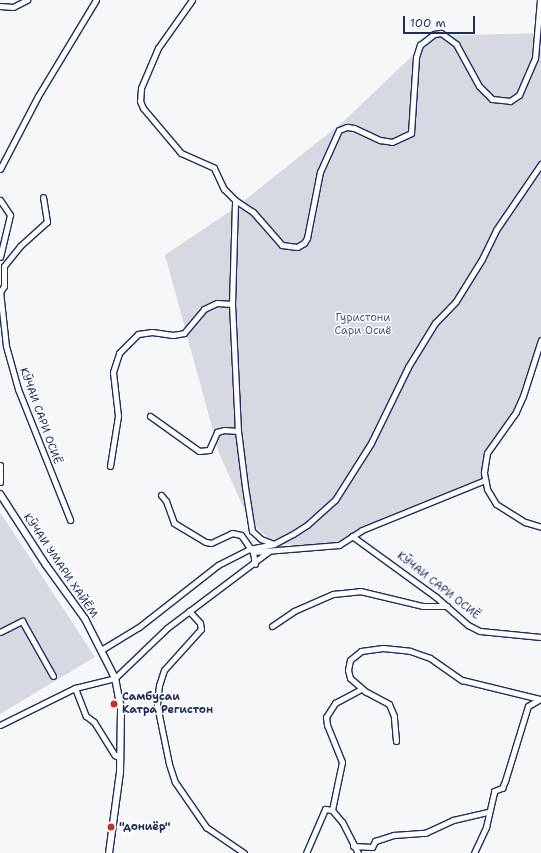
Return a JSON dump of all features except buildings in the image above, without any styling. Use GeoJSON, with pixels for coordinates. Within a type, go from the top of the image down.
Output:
{"type":"FeatureCollection","features":[{"type":"Feature","properties":{"kind":"main road","name":"КӮЧАИ УМАРИ ХАЙЁМ"},"geometry":{"type":"LineString","coordinates":[[0,494],[46,565],[85,619],[115,678],[121,710],[120,758],[109,853]]}},
{"type":"Feature","properties":{"kind":"street"},"geometry":{"type":"LineString","coordinates":[[0,6],[13,7],[27,0]]}},
{"type":"Feature","properties":{"kind":"street"},"geometry":{"type":"LineString","coordinates":[[0,169],[38,96],[96,0]]}},
{"type":"Feature","properties":{"kind":"street"},"geometry":{"type":"LineString","coordinates":[[192,0],[158,48],[141,88],[140,101],[143,108],[181,154],[214,168],[224,190],[235,200],[253,212],[282,245],[297,247],[304,244],[307,238],[320,172],[334,135],[339,130],[347,127],[354,128],[380,140],[392,142],[411,132],[416,57],[420,45],[434,34],[441,33],[456,44],[479,86],[492,99],[510,101],[518,96],[535,58],[540,0]]}},
{"type":"Feature","properties":{"kind":"street"},"geometry":{"type":"LineString","coordinates":[[101,650],[139,627],[213,568],[251,550],[274,544],[307,525],[335,500],[371,443],[408,367],[435,323],[456,301],[482,259],[496,230],[541,164]]}},
{"type":"Feature","properties":{"kind":"street","name":"КӮЧАИ САРИ ОСИЁ"},"geometry":{"type":"LineString","coordinates":[[43,197],[47,222],[20,246],[4,266],[4,286],[0,291],[6,346],[18,389],[70,520]]}},
{"type":"Feature","properties":{"kind":"street"},"geometry":{"type":"LineString","coordinates":[[0,200],[10,216],[0,256]]}},
{"type":"Feature","properties":{"kind":"street"},"geometry":{"type":"LineString","coordinates":[[235,200],[232,304],[238,432],[252,531],[261,539],[274,544]]}},
{"type":"Feature","properties":{"kind":"street"},"geometry":{"type":"LineString","coordinates":[[110,466],[118,416],[113,372],[119,353],[138,334],[152,332],[173,335],[184,333],[204,309],[217,303],[232,304]]}},
{"type":"Feature","properties":{"kind":"street"},"geometry":{"type":"LineString","coordinates":[[541,340],[516,412],[487,453],[485,480],[496,504],[525,522],[541,527]]}},
{"type":"Feature","properties":{"kind":"street"},"geometry":{"type":"LineString","coordinates":[[150,416],[199,451],[209,450],[217,432],[224,430],[238,432]]}},
{"type":"Feature","properties":{"kind":"street"},"geometry":{"type":"LineString","coordinates":[[0,465],[0,482]]}},
{"type":"Feature","properties":{"kind":"street"},"geometry":{"type":"LineString","coordinates":[[251,550],[269,552],[332,546],[352,536],[485,480]]}},
{"type":"Feature","properties":{"kind":"street"},"geometry":{"type":"LineString","coordinates":[[161,495],[177,526],[208,543],[232,533],[238,533],[251,550],[254,564]]}},
{"type":"Feature","properties":{"kind":"street","name":"КӮЧАИ САРИ ОСИЁ"},"geometry":{"type":"LineString","coordinates":[[352,536],[377,552],[447,606],[468,625],[480,630],[541,637]]}},
{"type":"Feature","properties":{"kind":"street"},"geometry":{"type":"LineString","coordinates":[[0,725],[75,688],[115,678],[146,646],[189,610],[269,552]]}},
{"type":"Feature","properties":{"kind":"street"},"geometry":{"type":"LineString","coordinates":[[272,626],[294,611],[332,594],[360,591],[423,606],[447,606]]}},
{"type":"Feature","properties":{"kind":"street"},"geometry":{"type":"LineString","coordinates":[[189,610],[200,623],[201,628],[164,670],[157,704],[175,782],[206,827],[244,853]]}},
{"type":"Feature","properties":{"kind":"street"},"geometry":{"type":"LineString","coordinates":[[0,632],[22,621],[53,676]]}},
{"type":"Feature","properties":{"kind":"street"},"geometry":{"type":"LineString","coordinates":[[396,741],[394,716],[389,704],[361,689],[350,678],[348,670],[350,660],[361,651],[383,648],[410,651],[430,658],[462,680],[540,699]]}},
{"type":"Feature","properties":{"kind":"street"},"geometry":{"type":"LineString","coordinates":[[75,688],[86,716],[94,722],[115,755],[120,758]]}},
{"type":"Feature","properties":{"kind":"street"},"geometry":{"type":"LineString","coordinates":[[332,810],[342,762],[341,754],[335,746],[326,717],[335,703],[361,689]]}},
{"type":"Feature","properties":{"kind":"street"},"geometry":{"type":"LineString","coordinates":[[474,853],[486,826],[494,791],[502,788],[505,780],[528,706],[540,699]]}},
{"type":"Feature","properties":{"kind":"street"},"geometry":{"type":"LineString","coordinates":[[306,853],[325,809],[332,810],[342,822],[353,846],[358,853]]}},
{"type":"Feature","properties":{"kind":"street"},"geometry":{"type":"LineString","coordinates":[[353,846],[372,848],[375,841],[394,835],[425,833],[453,820],[488,812]]}},
{"type":"Feature","properties":{"kind":"green space","name":"Гуристони Сари Осиё"},"geometry":{"type":"Polygon","coordinates":[[[541,33],[541,344],[516,412],[487,453],[485,480],[362,530],[335,546],[274,544],[249,520],[219,453],[165,255],[235,208],[344,121],[433,36],[541,33]]]}},
{"type":"Feature","properties":{"kind":"green space"},"geometry":{"type":"Polygon","coordinates":[[[0,512],[95,657],[0,714],[0,512]]]}},
{"type":"Feature","properties":{"kind":"place","name":"Самбусаи Катра Регистон"},"geometry":{"type":"Point","coordinates":[114,704]}},
{"type":"Feature","properties":{"kind":"place","name":"\"дониёр\""},"geometry":{"type":"Point","coordinates":[111,827]}}]}
